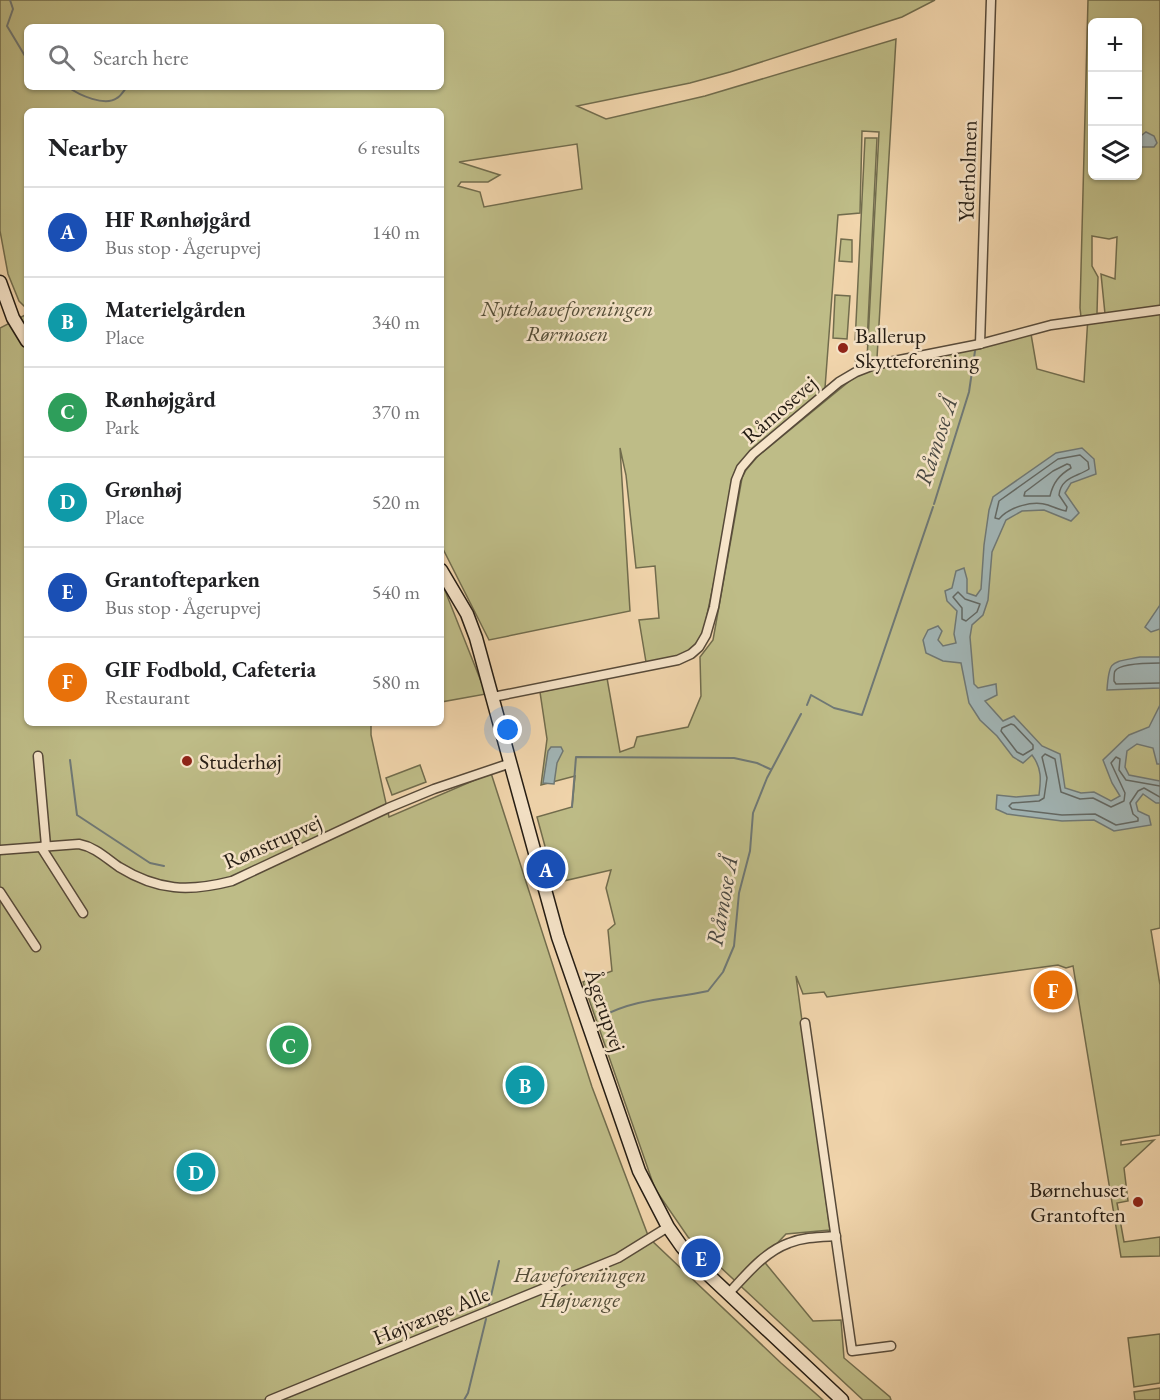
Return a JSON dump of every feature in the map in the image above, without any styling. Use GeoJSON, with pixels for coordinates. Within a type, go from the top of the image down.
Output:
{"type":"FeatureCollection","features":[{"type":"Feature","properties":{"kind":"street","name":"Yderholmen"},"geometry":{"type":"LineString","coordinates":[[980,344],[991,0]]}},
{"type":"Feature","properties":{"kind":"street"},"geometry":{"type":"LineString","coordinates":[[0,282],[13,318],[24,336]]}},
{"type":"Feature","properties":{"kind":"street","name":"Råmosevej"},"geometry":{"type":"LineString","coordinates":[[493,697],[678,660],[699,647],[706,635],[714,607],[736,480],[741,468],[753,454],[839,382],[856,372],[874,365],[980,344],[1051,325],[1160,310]]}},
{"type":"Feature","properties":{"kind":"street","name":"Ågerupvej"},"geometry":{"type":"LineString","coordinates":[[444,575],[467,614],[493,697],[561,947],[639,1171],[668,1227],[699,1266],[842,1400]]}},
{"type":"Feature","properties":{"kind":"street"},"geometry":{"type":"LineString","coordinates":[[38,756],[44,846],[83,913]]}},
{"type":"Feature","properties":{"kind":"street","name":"Rønstrupvej"},"geometry":{"type":"LineString","coordinates":[[0,850],[80,843],[91,846],[135,876],[158,884],[182,888],[205,888],[232,881],[434,789],[511,762]]}},
{"type":"Feature","properties":{"kind":"street"},"geometry":{"type":"LineString","coordinates":[[0,892],[36,947]]}},
{"type":"Feature","properties":{"kind":"street"},"geometry":{"type":"LineString","coordinates":[[805,1023],[852,1352],[891,1346]]}},
{"type":"Feature","properties":{"kind":"street","name":"Højvænge Alle"},"geometry":{"type":"LineString","coordinates":[[270,1400],[618,1258],[668,1227]]}},
{"type":"Feature","properties":{"kind":"street"},"geometry":{"type":"LineString","coordinates":[[728,1294],[773,1250],[804,1239],[836,1236]]}},
{"type":"Feature","properties":{"kind":"green space","name":"Nyttehaveforeningen Rørmosen"},"geometry":{"type":"Polygon","coordinates":[[[0,0],[935,0],[902,17],[730,72],[690,83],[577,106],[606,119],[705,96],[896,39],[877,358],[860,366],[855,359],[867,359],[879,132],[862,131],[860,213],[838,215],[825,388],[738,467],[703,634],[692,648],[679,656],[646,662],[639,620],[659,618],[655,566],[636,568],[626,475],[620,448],[630,611],[489,640],[444,551],[444,108],[24,108],[24,306],[19,301],[8,274],[0,231],[0,0]],[[577,144],[459,162],[500,175],[488,182],[461,182],[458,186],[480,192],[484,207],[582,189],[577,144]]]}},
{"type":"Feature","properties":{"kind":"green space"},"geometry":{"type":"Polygon","coordinates":[[[1088,0],[1160,0],[1160,928],[1151,930],[1160,985],[1160,1135],[1121,1141],[1121,1145],[1154,1140],[1124,1168],[1128,1201],[1117,1203],[1124,1242],[1160,1237],[1160,1256],[1121,1257],[1073,966],[1066,968],[1058,965],[827,997],[824,992],[803,994],[796,976],[830,1230],[786,1234],[762,1259],[813,1321],[841,1320],[844,1358],[891,1400],[863,1400],[688,1237],[655,1189],[583,982],[612,971],[608,930],[615,924],[606,888],[611,870],[555,883],[537,817],[572,807],[575,776],[541,785],[547,739],[540,692],[607,678],[620,752],[634,747],[637,737],[688,727],[701,696],[700,657],[713,640],[742,478],[758,456],[857,375],[875,368],[1031,334],[1037,369],[1084,382],[1088,316],[1081,317],[1088,0]],[[1092,236],[1092,266],[1098,277],[1097,313],[1105,314],[1101,274],[1115,279],[1117,237],[1109,239],[1092,236]]]}},
{"type":"Feature","properties":{"kind":"green space"},"geometry":{"type":"Polygon","coordinates":[[[865,138],[877,138],[867,344],[855,343],[865,138]]]}},
{"type":"Feature","properties":{"kind":"green space"},"geometry":{"type":"Polygon","coordinates":[[[841,239],[852,240],[852,262],[839,261],[841,239]]]}},
{"type":"Feature","properties":{"kind":"green space"},"geometry":{"type":"Polygon","coordinates":[[[835,295],[850,296],[847,339],[833,338],[835,295]]]}},
{"type":"Feature","properties":{"kind":"green space","name":"Haveforeningen Højvænge"},"geometry":{"type":"Polygon","coordinates":[[[24,316],[24,726],[371,726],[389,817],[491,773],[592,1087],[649,1238],[823,1400],[0,1400],[0,328],[24,316]]]}},
{"type":"Feature","properties":{"kind":"green space"},"geometry":{"type":"Polygon","coordinates":[[[444,588],[486,694],[444,701],[444,588]]]}},
{"type":"Feature","properties":{"kind":"green space"},"geometry":{"type":"Polygon","coordinates":[[[420,765],[426,782],[392,795],[386,778],[420,765]]]}},
{"type":"Feature","properties":{"kind":"green space"},"geometry":{"type":"Polygon","coordinates":[[[1160,1334],[1160,1383],[1134,1387],[1128,1338],[1160,1334]]]}},
{"type":"Feature","properties":{"kind":"green space"},"geometry":{"type":"Polygon","coordinates":[[[1160,1388],[1160,1400],[1135,1400],[1134,1392],[1160,1388]]]}},
{"type":"Feature","properties":{"kind":"water"},"geometry":{"type":"Polygon","coordinates":[[[1146,132],[1154,136],[1157,143],[1154,147],[1142,147],[1142,135],[1146,132]]]}},
{"type":"Feature","properties":{"kind":"water"},"geometry":{"type":"Polygon","coordinates":[[[1082,448],[1094,459],[1096,474],[1071,483],[1065,493],[1079,513],[1071,521],[1044,510],[1022,511],[1006,520],[992,552],[988,600],[983,615],[972,625],[970,637],[974,684],[978,688],[996,684],[997,695],[985,701],[1003,721],[1014,716],[1042,746],[1060,754],[1065,788],[1081,793],[1094,792],[1111,801],[1120,796],[1103,760],[1129,735],[1149,727],[1160,705],[1160,764],[1157,764],[1153,748],[1137,744],[1127,751],[1125,767],[1129,775],[1160,781],[1160,803],[1156,803],[1143,794],[1136,803],[1138,811],[1149,816],[1151,825],[1114,831],[1094,820],[1062,821],[1007,814],[996,809],[997,795],[1016,797],[1039,795],[1038,765],[1032,755],[1023,763],[1013,757],[997,736],[980,720],[969,703],[961,663],[943,661],[926,653],[923,640],[928,630],[938,626],[942,631],[938,640],[943,646],[956,643],[954,634],[957,611],[947,601],[945,591],[952,588],[956,571],[964,568],[967,593],[976,596],[981,589],[984,545],[993,497],[1056,453],[1082,448]]]}},
{"type":"Feature","properties":{"kind":"water"},"geometry":{"type":"Polygon","coordinates":[[[1160,605],[1160,629],[1151,632],[1145,627],[1160,605]]]}},
{"type":"Feature","properties":{"kind":"water"},"geometry":{"type":"Polygon","coordinates":[[[1140,657],[1160,657],[1160,688],[1107,690],[1109,673],[1113,664],[1140,657]]]}},
{"type":"Feature","properties":{"kind":"water"},"geometry":{"type":"Polygon","coordinates":[[[551,747],[561,747],[563,751],[557,763],[554,784],[543,783],[548,751],[551,747]]]}},
{"type":"Feature","properties":{"kind":"waterway"},"geometry":{"type":"LineString","coordinates":[[10,0],[13,9],[7,26],[24,54]]}},
{"type":"Feature","properties":{"kind":"waterway"},"geometry":{"type":"LineString","coordinates":[[74,90],[99,101],[112,100],[124,90]]}},
{"type":"Feature","properties":{"kind":"waterway","name":"Råmose Å"},"geometry":{"type":"LineString","coordinates":[[934,504],[969,392],[975,351]]}},
{"type":"Feature","properties":{"kind":"waterway","name":"Råmose Å"},"geometry":{"type":"LineString","coordinates":[[807,705],[811,695],[834,708],[862,715],[933,507]]}},
{"type":"Feature","properties":{"kind":"waterway","name":"Råmose Å"},"geometry":{"type":"LineString","coordinates":[[603,1016],[641,1002],[708,991],[723,972],[734,946],[739,893],[750,851],[753,813],[767,778],[801,714]]}},
{"type":"Feature","properties":{"kind":"waterway"},"geometry":{"type":"LineString","coordinates":[[572,807],[576,757],[734,758],[757,763],[770,769]]}},
{"type":"Feature","properties":{"kind":"waterway"},"geometry":{"type":"LineString","coordinates":[[70,760],[77,815],[150,863],[164,866]]}},
{"type":"Feature","properties":{"kind":"waterway","name":"Råmose Å"},"geometry":{"type":"LineString","coordinates":[[489,1305],[499,1261]]}},
{"type":"Feature","properties":{"kind":"waterway","name":"Råmose Å"},"geometry":{"type":"LineString","coordinates":[[464,1400],[468,1393],[486,1319]]}},
{"type":"Feature","properties":{"kind":"place","name":"Ballerup Skytteforening"},"geometry":{"type":"Point","coordinates":[843,348]}},
{"type":"Feature","properties":{"kind":"place","name":"Studerhøj"},"geometry":{"type":"Point","coordinates":[187,761]}},
{"type":"Feature","properties":{"kind":"place","name":"HF Rønhøjgård"},"geometry":{"type":"Point","coordinates":[546,869]}},
{"type":"Feature","properties":{"kind":"place","name":"GIF Fodbold, Cafeteria"},"geometry":{"type":"Point","coordinates":[1053,990]}},
{"type":"Feature","properties":{"kind":"place","name":"Rønhøjgård"},"geometry":{"type":"Point","coordinates":[289,1045]}},
{"type":"Feature","properties":{"kind":"place","name":"Materielgården"},"geometry":{"type":"Point","coordinates":[525,1085]}},
{"type":"Feature","properties":{"kind":"place","name":"Grønhøj"},"geometry":{"type":"Point","coordinates":[196,1172]}},
{"type":"Feature","properties":{"kind":"place","name":"Børnehuset Grantoften"},"geometry":{"type":"Point","coordinates":[1138,1202]}},
{"type":"Feature","properties":{"kind":"place","name":"Grantofteparken"},"geometry":{"type":"Point","coordinates":[701,1258]}}]}
